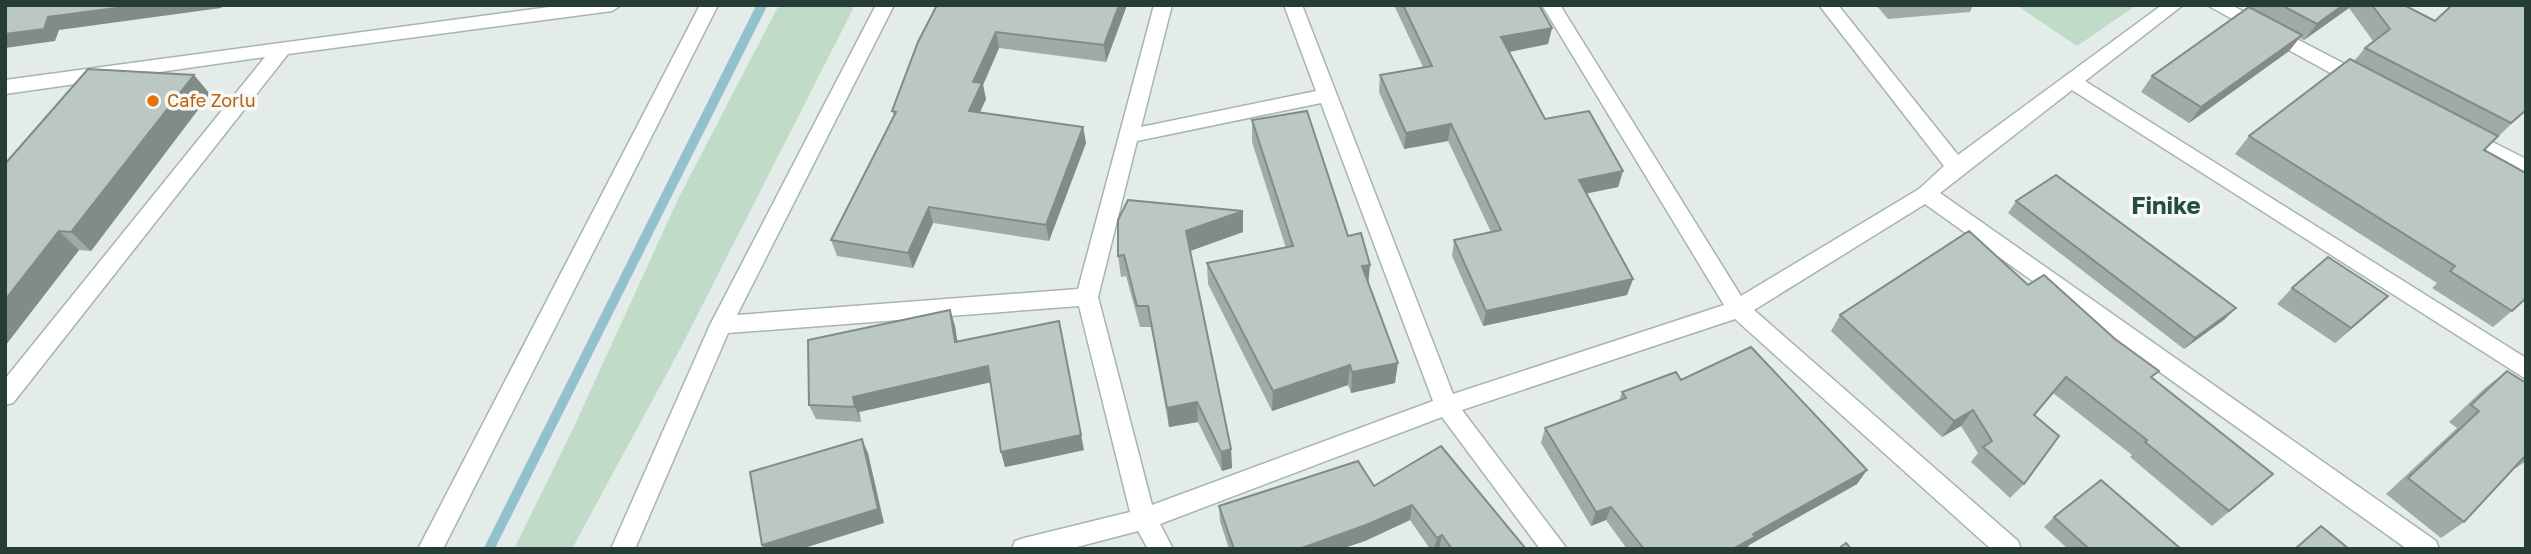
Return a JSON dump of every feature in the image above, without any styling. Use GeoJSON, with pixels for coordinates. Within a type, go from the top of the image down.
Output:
{"type":"FeatureCollection","features":[{"type":"Feature","properties":{"kind":"street"},"geometry":{"type":"LineString","coordinates":[[5,87],[612,5]]}},
{"type":"Feature","properties":{"kind":"street"},"geometry":{"type":"LineString","coordinates":[[430,549],[709,5]]}},
{"type":"Feature","properties":{"kind":"street"},"geometry":{"type":"LineString","coordinates":[[623,549],[721,325],[885,5]]}},
{"type":"Feature","properties":{"kind":"street"},"geometry":{"type":"LineString","coordinates":[[1161,549],[1144,519],[1087,297],[1163,5]]}},
{"type":"Feature","properties":{"kind":"street"},"geometry":{"type":"LineString","coordinates":[[1293,5],[1446,406],[1556,549]]}},
{"type":"Feature","properties":{"kind":"street"},"geometry":{"type":"LineString","coordinates":[[1551,5],[1738,309],[2010,549]]}},
{"type":"Feature","properties":{"kind":"street"},"geometry":{"type":"LineString","coordinates":[[1828,5],[1956,167]]}},
{"type":"Feature","properties":{"kind":"street"},"geometry":{"type":"LineString","coordinates":[[1024,549],[1144,519],[1446,406],[1738,309],[1926,194],[1956,167],[2074,83],[2175,5]]}},
{"type":"Feature","properties":{"kind":"street"},"geometry":{"type":"LineString","coordinates":[[2216,5],[2377,90]]}},
{"type":"Feature","properties":{"kind":"street"},"geometry":{"type":"LineString","coordinates":[[5,396],[282,48]]}},
{"type":"Feature","properties":{"kind":"street"},"geometry":{"type":"LineString","coordinates":[[2074,83],[2526,370]]}},
{"type":"Feature","properties":{"kind":"street"},"geometry":{"type":"LineString","coordinates":[[1129,136],[1327,95]]}},
{"type":"Feature","properties":{"kind":"street"},"geometry":{"type":"LineString","coordinates":[[2451,129],[2526,167]]}},
{"type":"Feature","properties":{"kind":"street"},"geometry":{"type":"LineString","coordinates":[[1926,194],[2427,549]]}},
{"type":"Feature","properties":{"kind":"street"},"geometry":{"type":"LineString","coordinates":[[721,325],[1087,297]]}},
{"type":"Feature","properties":{"kind":"green space"},"geometry":{"type":"Polygon","coordinates":[[[779,5],[855,5],[678,353],[572,549],[514,549],[572,431],[679,197],[779,5]]]}},
{"type":"Feature","properties":{"kind":"green space"},"geometry":{"type":"Polygon","coordinates":[[[2016,5],[2137,5],[2077,46],[2016,5]]]}},
{"type":"Feature","properties":{"kind":"building"},"geometry":{"type":"Polygon","coordinates":[[[5,5],[139,5],[48,17],[44,29],[5,34],[5,5]]]}},
{"type":"Feature","properties":{"kind":"building"},"geometry":{"type":"Polygon","coordinates":[[[937,5],[1119,5],[1104,45],[996,32],[973,82],[982,83],[969,111],[1083,127],[1046,225],[929,207],[908,253],[831,240],[896,112],[892,111],[918,42],[937,5]]]}},
{"type":"Feature","properties":{"kind":"building"},"geometry":{"type":"Polygon","coordinates":[[[1403,5],[1539,5],[1552,28],[1501,37],[1545,119],[1589,111],[1623,171],[1579,180],[1633,279],[1486,311],[1454,240],[1501,230],[1451,124],[1406,133],[1380,75],[1432,66],[1403,5]]]}},
{"type":"Feature","properties":{"kind":"building"},"geometry":{"type":"Polygon","coordinates":[[[2281,5],[2343,5],[2317,24],[2281,5]]]}},
{"type":"Feature","properties":{"kind":"building"},"geometry":{"type":"Polygon","coordinates":[[[2372,5],[2404,5],[2435,21],[2452,5],[2526,5],[2526,110],[2511,123],[2365,48],[2390,29],[2372,5]]]}},
{"type":"Feature","properties":{"kind":"building"},"geometry":{"type":"Polygon","coordinates":[[[2249,7],[2302,35],[2201,107],[2152,76],[2249,7]]]}},
{"type":"Feature","properties":{"kind":"building"},"geometry":{"type":"Polygon","coordinates":[[[2350,59],[2498,136],[2484,150],[2526,173],[2526,298],[2512,311],[2450,271],[2455,266],[2249,136],[2350,59]]]}},
{"type":"Feature","properties":{"kind":"building"},"geometry":{"type":"Polygon","coordinates":[[[88,69],[194,75],[71,232],[59,231],[5,300],[5,164],[88,69]]]}},
{"type":"Feature","properties":{"kind":"building"},"geometry":{"type":"Polygon","coordinates":[[[1307,111],[1348,236],[1361,233],[1370,265],[1362,266],[1398,363],[1352,372],[1350,365],[1273,391],[1207,263],[1293,246],[1252,120],[1307,111]]]}},
{"type":"Feature","properties":{"kind":"building"},"geometry":{"type":"Polygon","coordinates":[[[2056,175],[2236,308],[2195,338],[2016,201],[2056,175]]]}},
{"type":"Feature","properties":{"kind":"building"},"geometry":{"type":"Polygon","coordinates":[[[1128,200],[1243,211],[1186,231],[1231,449],[1221,452],[1197,402],[1167,408],[1148,306],[1137,306],[1124,255],[1118,256],[1118,220],[1128,200]]]}},
{"type":"Feature","properties":{"kind":"building"},"geometry":{"type":"Polygon","coordinates":[[[1969,231],[2028,285],[2044,275],[2115,339],[2159,371],[2151,377],[2273,474],[2229,511],[2145,442],[2147,440],[2066,377],[2034,415],[2059,436],[2024,484],[1983,447],[1992,441],[1973,410],[1954,421],[1840,315],[1969,231]]]}},
{"type":"Feature","properties":{"kind":"building"},"geometry":{"type":"Polygon","coordinates":[[[2328,257],[2388,296],[2351,328],[2292,288],[2328,257]]]}},
{"type":"Feature","properties":{"kind":"building"},"geometry":{"type":"Polygon","coordinates":[[[950,310],[955,342],[1059,321],[1081,435],[1001,452],[988,366],[853,397],[855,407],[809,405],[808,340],[950,310]]]}},
{"type":"Feature","properties":{"kind":"building"},"geometry":{"type":"Polygon","coordinates":[[[1751,347],[1867,470],[1753,534],[1755,537],[1733,549],[1644,549],[1611,507],[1596,512],[1545,428],[1626,398],[1622,392],[1676,372],[1681,380],[1751,347]]]}},
{"type":"Feature","properties":{"kind":"building"},"geometry":{"type":"Polygon","coordinates":[[[2507,371],[2526,383],[2526,455],[2464,522],[2408,478],[2479,411],[2471,405],[2507,371]]]}},
{"type":"Feature","properties":{"kind":"building"},"geometry":{"type":"Polygon","coordinates":[[[862,439],[878,509],[762,545],[750,472],[862,439]]]}},
{"type":"Feature","properties":{"kind":"building"},"geometry":{"type":"Polygon","coordinates":[[[1441,446],[1526,549],[1452,549],[1442,535],[1437,538],[1412,505],[1302,549],[1234,549],[1219,506],[1358,461],[1374,486],[1441,446]]]}},
{"type":"Feature","properties":{"kind":"building"},"geometry":{"type":"Polygon","coordinates":[[[2101,480],[2181,549],[2089,549],[2054,517],[2101,480]]]}},
{"type":"Feature","properties":{"kind":"building"},"geometry":{"type":"Polygon","coordinates":[[[2321,526],[2349,549],[2295,549],[2321,526]]]}},
{"type":"Feature","properties":{"kind":"building"},"geometry":{"type":"Polygon","coordinates":[[[1846,543],[1851,549],[1838,549],[1846,543]]]}},
{"type":"Feature","properties":{"kind":"waterway"},"geometry":{"type":"LineString","coordinates":[[489,549],[762,5]]}},
{"type":"Feature","properties":{"kind":"place","name":"Cafe Zorlu"},"geometry":{"type":"Point","coordinates":[153,101]}},
{"type":"Feature","properties":{"kind":"district","name":"Finike"},"geometry":{"type":"Point","coordinates":[2166,206]}}]}
